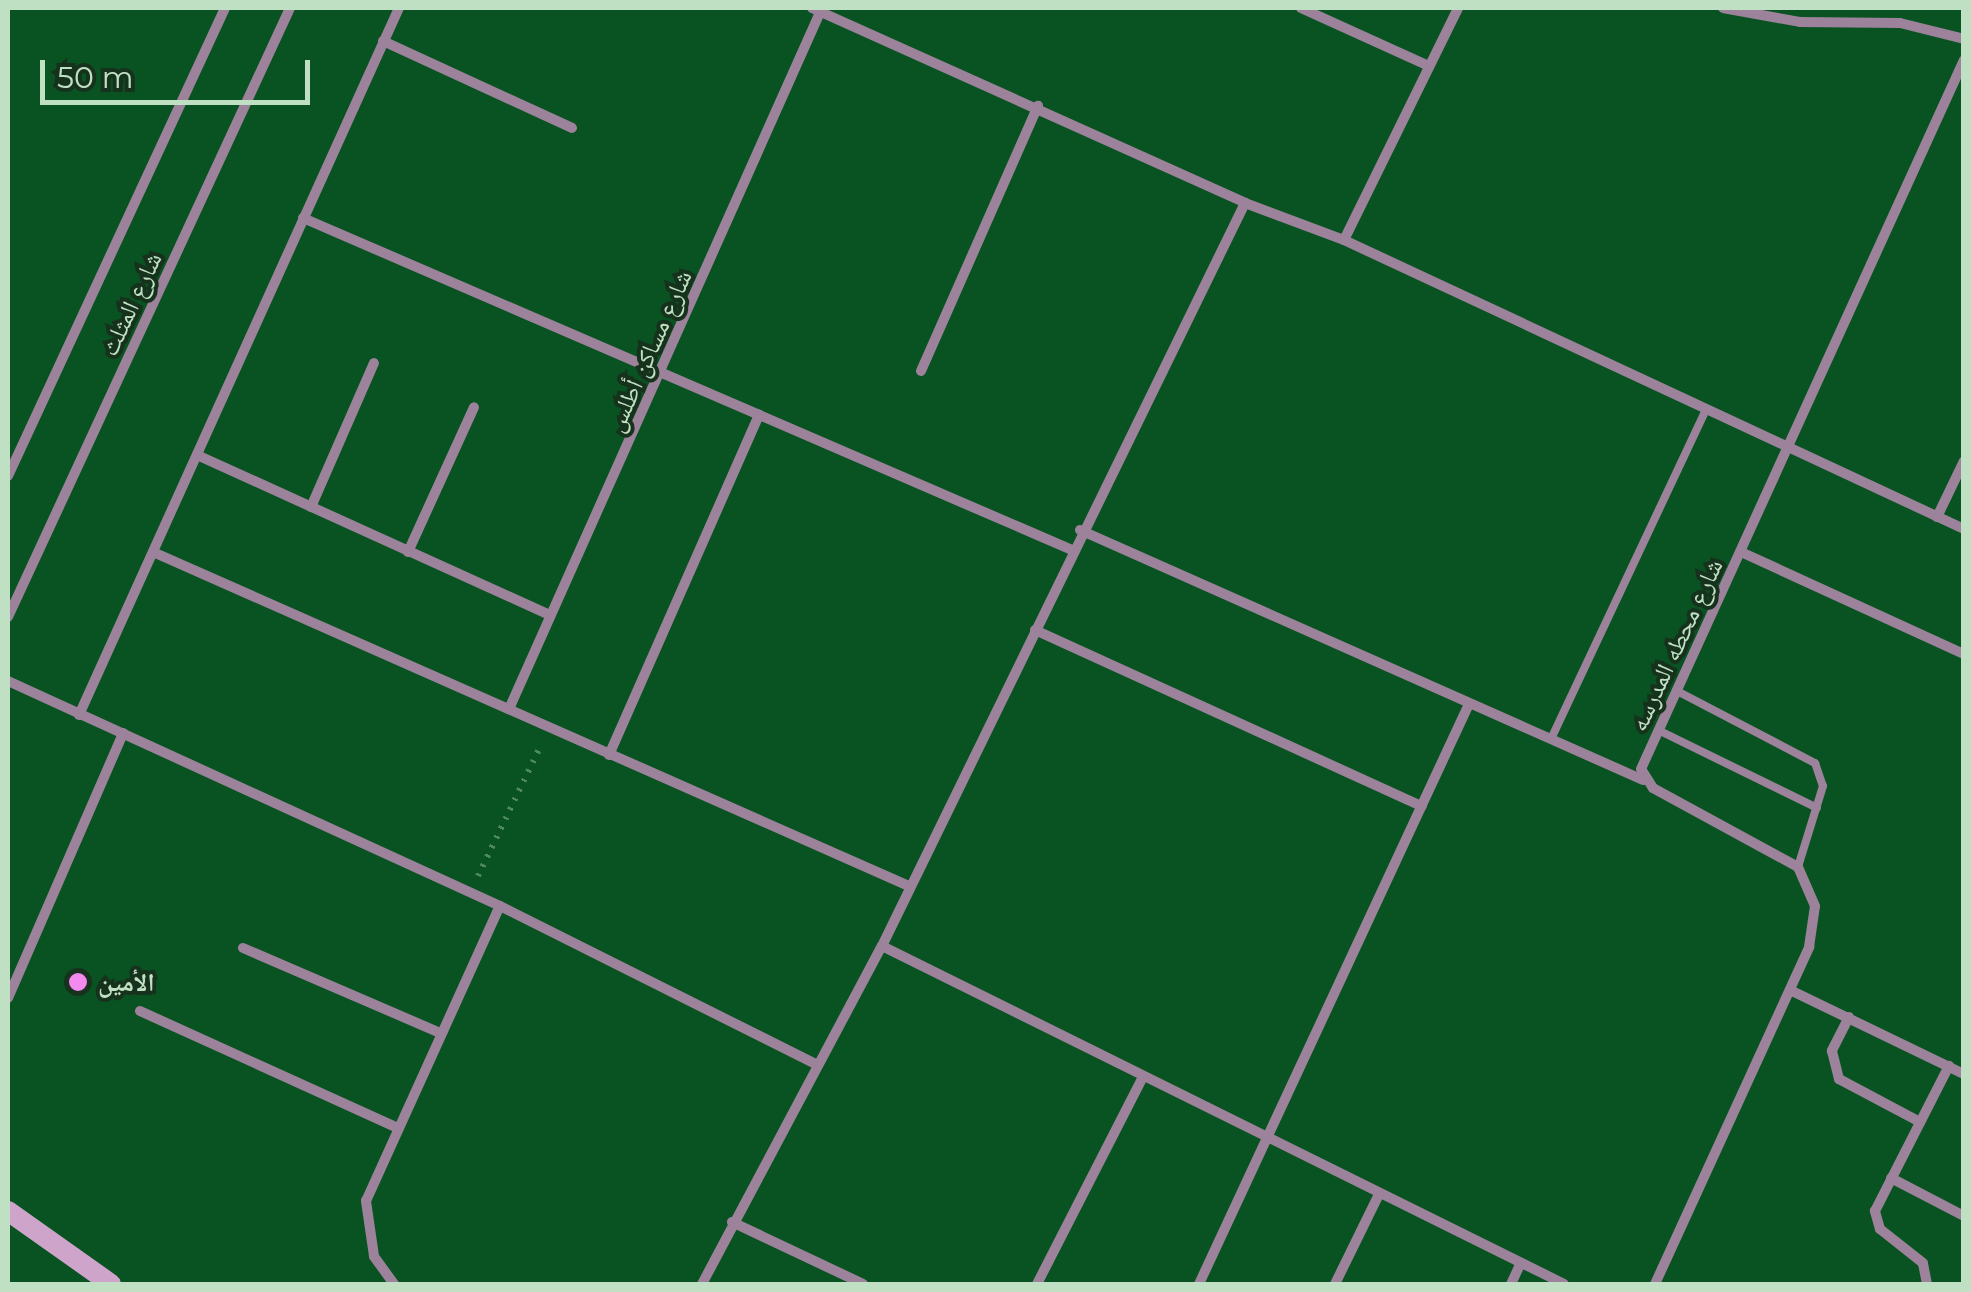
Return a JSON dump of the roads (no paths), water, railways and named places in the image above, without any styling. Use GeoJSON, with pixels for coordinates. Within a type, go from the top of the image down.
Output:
{"type":"FeatureCollection","features":[{"type":"Feature","properties":{"kind":"street","name":"شارع المثلث"},"geometry":{"type":"LineString","coordinates":[[8,476],[224,8]]}},
{"type":"Feature","properties":{"kind":"street","name":"شارع المثلث"},"geometry":{"type":"LineString","coordinates":[[8,616],[290,8]]}},
{"type":"Feature","properties":{"kind":"street"},"geometry":{"type":"LineString","coordinates":[[79,715],[399,8]]}},
{"type":"Feature","properties":{"kind":"street"},"geometry":{"type":"LineString","coordinates":[[1300,8],[1429,66]]}},
{"type":"Feature","properties":{"kind":"street"},"geometry":{"type":"LineString","coordinates":[[1344,240],[1458,8]]}},
{"type":"Feature","properties":{"kind":"street"},"geometry":{"type":"LineString","coordinates":[[1723,8],[1800,22],[1900,23],[1964,40]]}},
{"type":"Feature","properties":{"kind":"street"},"geometry":{"type":"LineString","coordinates":[[819,9],[1245,204],[1344,240],[1964,529]]}},
{"type":"Feature","properties":{"kind":"street","name":"شارع مساكن أطلس"},"geometry":{"type":"LineString","coordinates":[[508,709],[662,372],[819,9]]}},
{"type":"Feature","properties":{"kind":"street"},"geometry":{"type":"LineString","coordinates":[[383,41],[572,128]]}},
{"type":"Feature","properties":{"kind":"street","name":"شارع محطه المدرسه"},"geometry":{"type":"LineString","coordinates":[[1643,780],[1658,730],[1961,79],[1964,60]]}},
{"type":"Feature","properties":{"kind":"street"},"geometry":{"type":"LineString","coordinates":[[921,371],[1038,106]]}},
{"type":"Feature","properties":{"kind":"street"},"geometry":{"type":"LineString","coordinates":[[702,1284],[882,946],[1080,530],[1245,204]]}},
{"type":"Feature","properties":{"kind":"street"},"geometry":{"type":"LineString","coordinates":[[303,218],[1072,550]]}},
{"type":"Feature","properties":{"kind":"street"},"geometry":{"type":"LineString","coordinates":[[311,507],[374,363]]}},
{"type":"Feature","properties":{"kind":"street"},"geometry":{"type":"LineString","coordinates":[[408,552],[474,407]]}},
{"type":"Feature","properties":{"kind":"street"},"geometry":{"type":"LineString","coordinates":[[609,755],[759,415]]}},
{"type":"Feature","properties":{"kind":"street"},"geometry":{"type":"LineString","coordinates":[[197,455],[549,616]]}},
{"type":"Feature","properties":{"kind":"street"},"geometry":{"type":"LineString","coordinates":[[1937,517],[1964,462]]}},
{"type":"Feature","properties":{"kind":"street"},"geometry":{"type":"LineString","coordinates":[[1080,530],[1643,780],[1798,867],[1816,906],[1815,927],[1655,1284]]}},
{"type":"Feature","properties":{"kind":"street"},"geometry":{"type":"LineString","coordinates":[[153,552],[909,886]]}},
{"type":"Feature","properties":{"kind":"street"},"geometry":{"type":"LineString","coordinates":[[1741,552],[1964,654]]}},
{"type":"Feature","properties":{"kind":"street"},"geometry":{"type":"LineString","coordinates":[[1035,630],[1422,806]]}},
{"type":"Feature","properties":{"kind":"street"},"geometry":{"type":"LineString","coordinates":[[8,681],[500,906],[816,1064]]}},
{"type":"Feature","properties":{"kind":"street"},"geometry":{"type":"LineString","coordinates":[[1200,1284],[1470,704]]}},
{"type":"Feature","properties":{"kind":"street"},"geometry":{"type":"LineString","coordinates":[[8,998],[123,734]]}},
{"type":"Feature","properties":{"kind":"street"},"geometry":{"type":"LineString","coordinates":[[394,1284],[374,1256],[366,1201],[396,1127],[500,906]]}},
{"type":"Feature","properties":{"kind":"street"},"geometry":{"type":"LineString","coordinates":[[882,946],[1564,1284]]}},
{"type":"Feature","properties":{"kind":"street"},"geometry":{"type":"LineString","coordinates":[[242,948],[440,1033]]}},
{"type":"Feature","properties":{"kind":"street"},"geometry":{"type":"LineString","coordinates":[[1790,990],[1964,1074]]}},
{"type":"Feature","properties":{"kind":"street"},"geometry":{"type":"LineString","coordinates":[[140,1011],[396,1127]]}},
{"type":"Feature","properties":{"kind":"street"},"geometry":{"type":"LineString","coordinates":[[1849,1017],[1832,1051],[1839,1078],[1920,1122]]}},
{"type":"Feature","properties":{"kind":"street"},"geometry":{"type":"LineString","coordinates":[[1927,1284],[1923,1262],[1876,1220],[1891,1178],[1949,1066]]}},
{"type":"Feature","properties":{"kind":"street"},"geometry":{"type":"LineString","coordinates":[[1037,1284],[1143,1076]]}},
{"type":"Feature","properties":{"kind":"street"},"geometry":{"type":"LineString","coordinates":[[1891,1178],[1964,1216]]}},
{"type":"Feature","properties":{"kind":"street"},"geometry":{"type":"LineString","coordinates":[[1336,1284],[1379,1194]]}},
{"type":"Feature","properties":{"kind":"street"},"geometry":{"type":"LineString","coordinates":[[8,1212],[112,1284]]}},
{"type":"Feature","properties":{"kind":"street"},"geometry":{"type":"LineString","coordinates":[[732,1222],[863,1284]]}},
{"type":"Feature","properties":{"kind":"street"},"geometry":{"type":"LineString","coordinates":[[1511,1284],[1521,1263]]}},
{"type":"Feature","properties":{"kind":"lane"},"geometry":{"type":"LineString","coordinates":[[1551,739],[1706,409]]}},
{"type":"Feature","properties":{"kind":"lane"},"geometry":{"type":"LineString","coordinates":[[1677,692],[1816,763],[1824,786],[1798,867]]}},
{"type":"Feature","properties":{"kind":"lane"},"geometry":{"type":"LineString","coordinates":[[1658,730],[1818,808]]}},
{"type":"Feature","properties":{"kind":"place","name":"الأمين"},"geometry":{"type":"Point","coordinates":[78,982]}}]}
